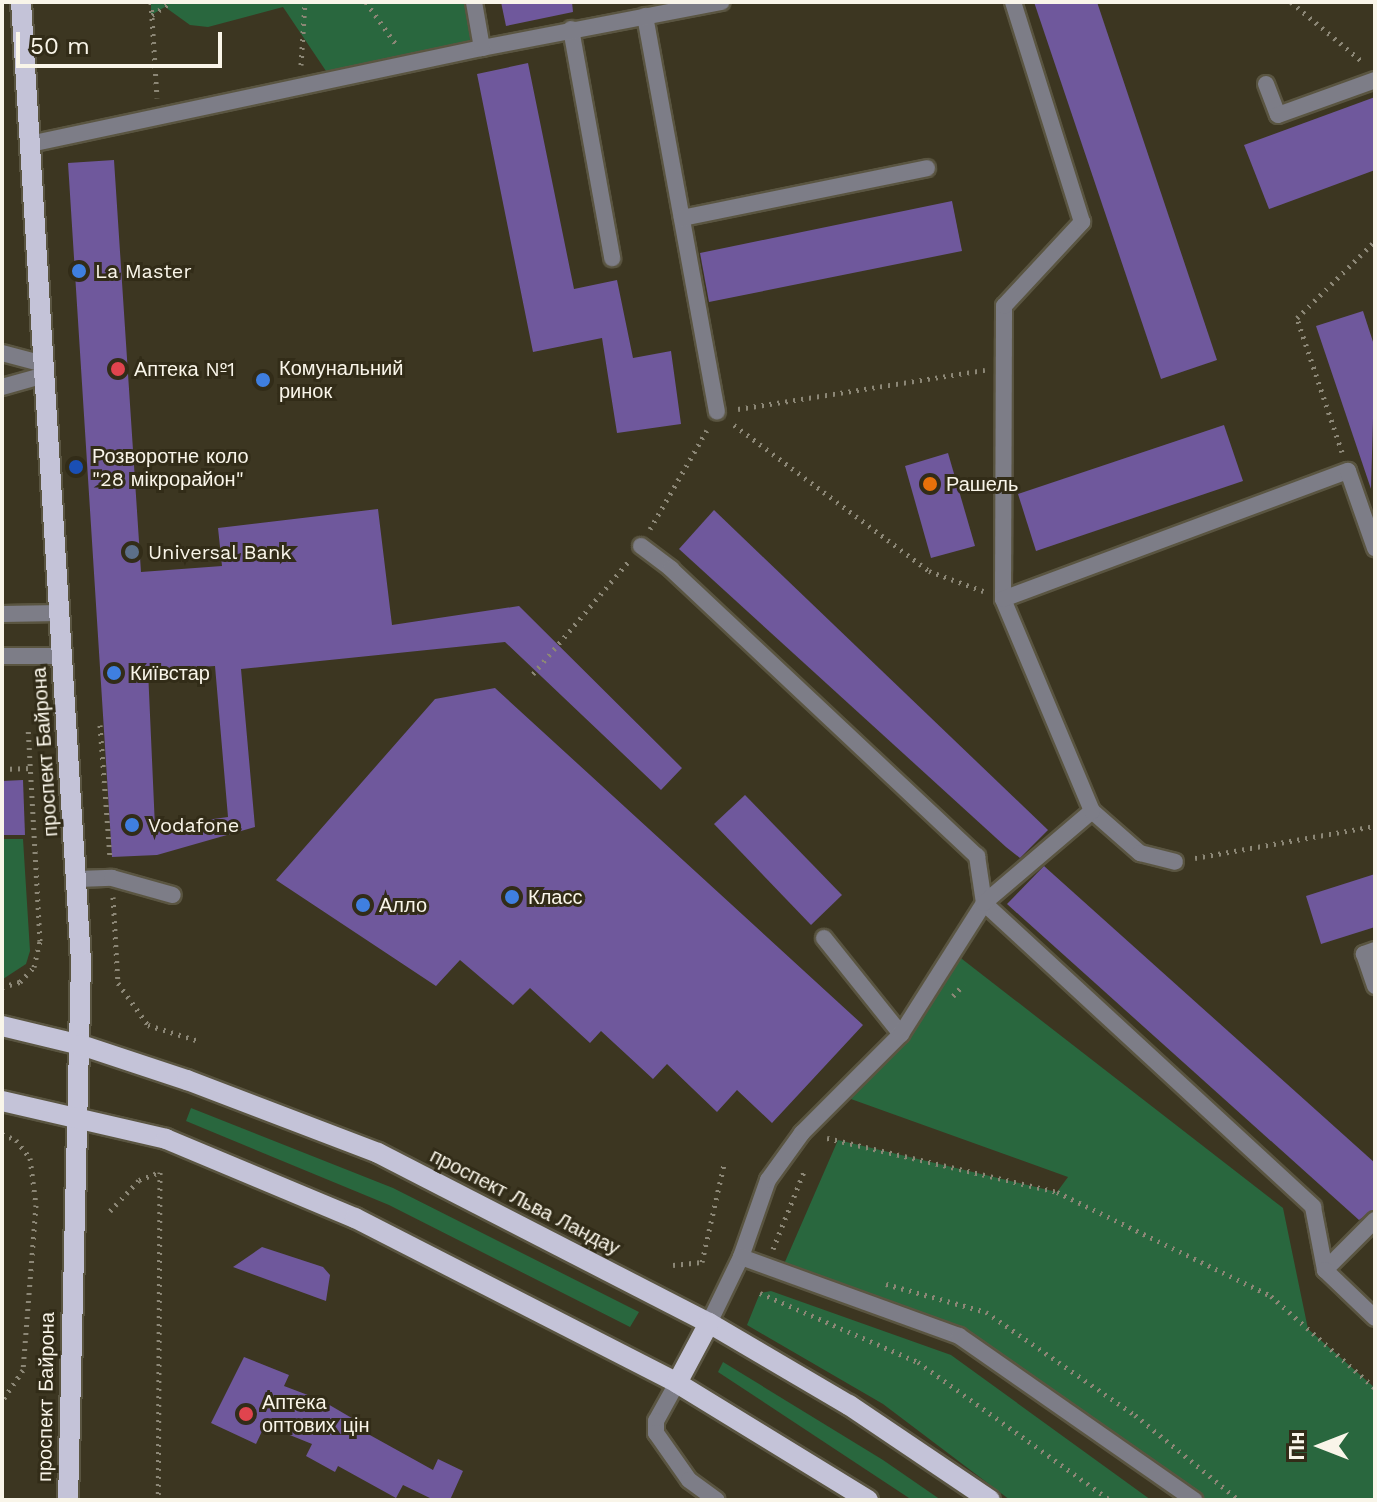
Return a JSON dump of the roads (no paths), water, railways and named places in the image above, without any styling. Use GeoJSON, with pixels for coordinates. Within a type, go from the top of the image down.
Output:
{"type":"FeatureCollection","features":[{"type":"Feature","properties":{"kind":"main road","name":"проспект Байрона"},"geometry":{"type":"LineString","coordinates":[[21,2],[78,879],[81,1045],[68,1500]]}},
{"type":"Feature","properties":{"kind":"main road","name":"проспект Льва Ландау"},"geometry":{"type":"LineString","coordinates":[[2,1026],[81,1045],[378,1153],[709,1323],[849,1405],[990,1500]]}},
{"type":"Feature","properties":{"kind":"main road"},"geometry":{"type":"LineString","coordinates":[[2,1101],[166,1139],[355,1218],[677,1383],[868,1500]]}},
{"type":"Feature","properties":{"kind":"main road"},"geometry":{"type":"LineString","coordinates":[[677,1383],[709,1323]]}},
{"type":"Feature","properties":{"kind":"street"},"geometry":{"type":"LineString","coordinates":[[474,2],[482,48]]}},
{"type":"Feature","properties":{"kind":"street"},"geometry":{"type":"LineString","coordinates":[[30,144],[571,29],[722,2]]}},
{"type":"Feature","properties":{"kind":"street"},"geometry":{"type":"LineString","coordinates":[[1013,2],[1082,222],[1004,306],[1003,599],[1092,811],[1140,853],[1175,862]]}},
{"type":"Feature","properties":{"kind":"street"},"geometry":{"type":"LineString","coordinates":[[645,16],[717,412]]}},
{"type":"Feature","properties":{"kind":"street"},"geometry":{"type":"LineString","coordinates":[[571,29],[612,258]]}},
{"type":"Feature","properties":{"kind":"street"},"geometry":{"type":"LineString","coordinates":[[1266,84],[1278,115],[1375,80]]}},
{"type":"Feature","properties":{"kind":"street"},"geometry":{"type":"LineString","coordinates":[[682,218],[927,168]]}},
{"type":"Feature","properties":{"kind":"street"},"geometry":{"type":"LineString","coordinates":[[2,353],[44,369]]}},
{"type":"Feature","properties":{"kind":"street"},"geometry":{"type":"LineString","coordinates":[[2,387],[44,369]]}},
{"type":"Feature","properties":{"kind":"street"},"geometry":{"type":"LineString","coordinates":[[1003,599],[1348,471],[1375,548]]}},
{"type":"Feature","properties":{"kind":"street"},"geometry":{"type":"LineString","coordinates":[[641,546],[671,569],[977,856],[984,903],[1313,1207],[1325,1270],[1375,1318]]}},
{"type":"Feature","properties":{"kind":"street"},"geometry":{"type":"LineString","coordinates":[[2,614],[60,613]]}},
{"type":"Feature","properties":{"kind":"street"},"geometry":{"type":"LineString","coordinates":[[2,656],[62,656]]}},
{"type":"Feature","properties":{"kind":"street"},"geometry":{"type":"LineString","coordinates":[[709,1323],[741,1257],[768,1180],[837,1094],[901,1034],[984,903],[1092,811]]}},
{"type":"Feature","properties":{"kind":"street"},"geometry":{"type":"LineString","coordinates":[[78,879],[112,878],[173,895]]}},
{"type":"Feature","properties":{"kind":"street"},"geometry":{"type":"LineString","coordinates":[[824,938],[901,1034]]}},
{"type":"Feature","properties":{"kind":"street"},"geometry":{"type":"LineString","coordinates":[[1375,950],[1364,954],[1375,986]]}},
{"type":"Feature","properties":{"kind":"street"},"geometry":{"type":"LineString","coordinates":[[1325,1270],[1375,1220]]}},
{"type":"Feature","properties":{"kind":"street"},"geometry":{"type":"LineString","coordinates":[[741,1257],[959,1336],[1194,1500]]}},
{"type":"Feature","properties":{"kind":"street"},"geometry":{"type":"LineString","coordinates":[[677,1383],[656,1421],[656,1433],[689,1480],[717,1500]]}},
{"type":"Feature","properties":{"kind":"place","name":"La Master"},"geometry":{"type":"Point","coordinates":[79,271]}},
{"type":"Feature","properties":{"kind":"place","name":"Аптека №1"},"geometry":{"type":"Point","coordinates":[118,369]}},
{"type":"Feature","properties":{"kind":"place","name":"Комунальний ринок"},"geometry":{"type":"Point","coordinates":[263,380]}},
{"type":"Feature","properties":{"kind":"place","name":"Розворотне коло \"28 мікрорайон\""},"geometry":{"type":"Point","coordinates":[76,467]}},
{"type":"Feature","properties":{"kind":"place","name":"Рашель"},"geometry":{"type":"Point","coordinates":[930,484]}},
{"type":"Feature","properties":{"kind":"place","name":"Universal Bank"},"geometry":{"type":"Point","coordinates":[132,552]}},
{"type":"Feature","properties":{"kind":"place","name":"Київстар"},"geometry":{"type":"Point","coordinates":[114,673]}},
{"type":"Feature","properties":{"kind":"place","name":"Vodafone"},"geometry":{"type":"Point","coordinates":[132,825]}},
{"type":"Feature","properties":{"kind":"place","name":"Класс"},"geometry":{"type":"Point","coordinates":[512,897]}},
{"type":"Feature","properties":{"kind":"place","name":"Алло"},"geometry":{"type":"Point","coordinates":[363,905]}},
{"type":"Feature","properties":{"kind":"place","name":"Аптека оптових цін"},"geometry":{"type":"Point","coordinates":[246,1414]}}]}
